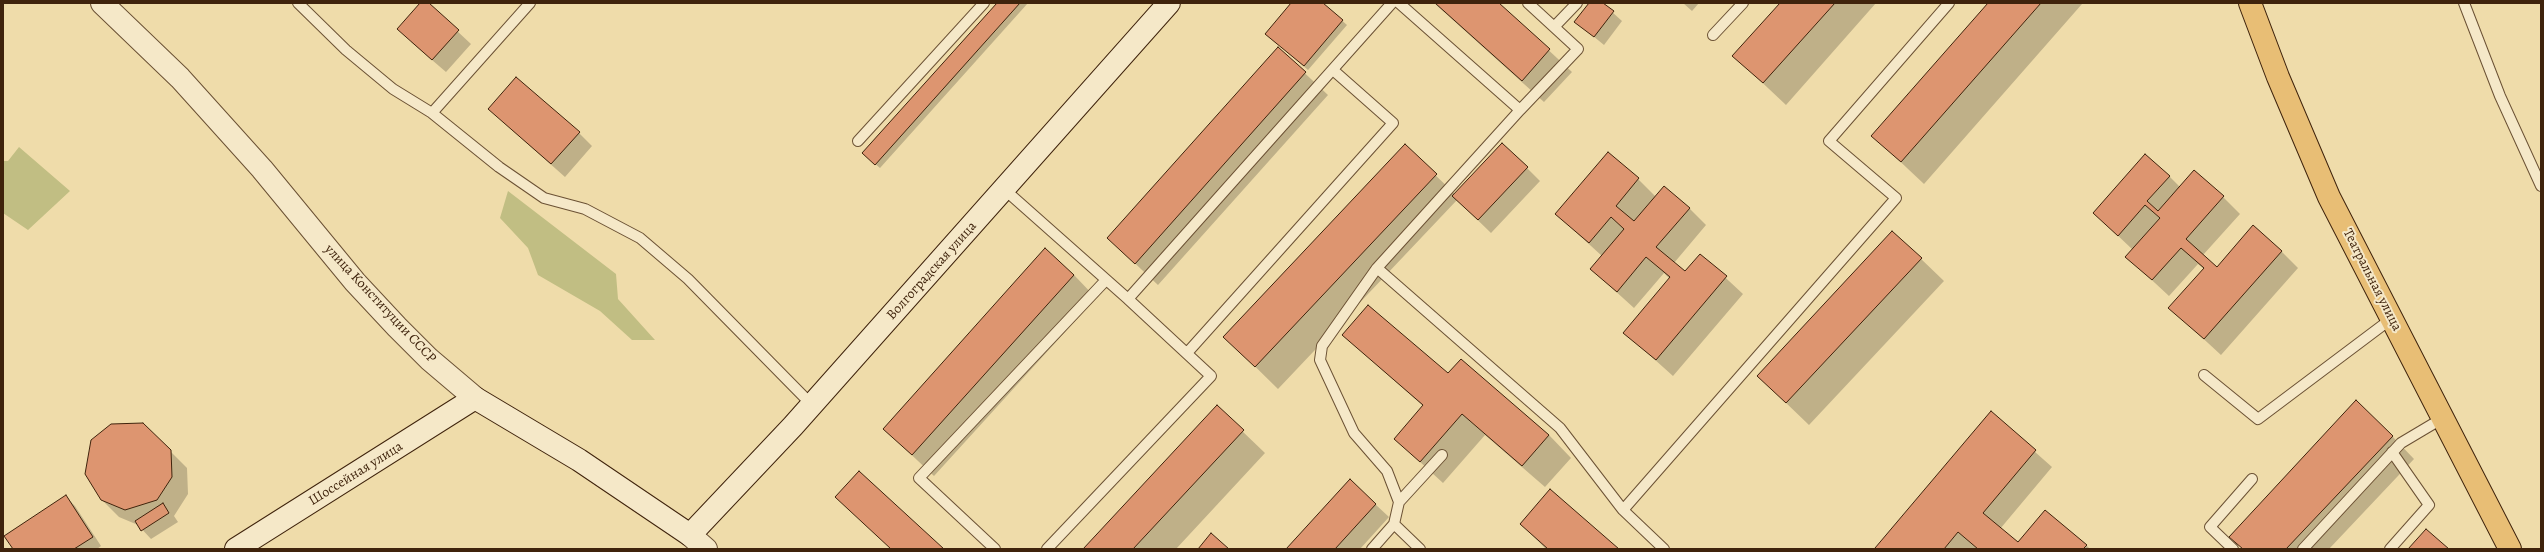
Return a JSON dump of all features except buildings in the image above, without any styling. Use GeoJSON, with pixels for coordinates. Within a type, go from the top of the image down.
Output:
{"type":"FeatureCollection","features":[{"type":"Feature","properties":{"kind":"main road","name":"улица Конституции СССР"},"geometry":{"type":"LineString","coordinates":[[102,3],[185,84],[262,169],[355,282],[429,359],[475,398],[579,460],[698,542]]}},
{"type":"Feature","properties":{"kind":"main road","name":"Волгоградская улица"},"geometry":{"type":"LineString","coordinates":[[698,542],[812,405],[1170,3]]}},
{"type":"Feature","properties":{"kind":"main road","name":"Театральная улица"},"geometry":{"type":"LineString","coordinates":[[2250,3],[2278,77],[2329,197],[2510,549]]}},
{"type":"Feature","properties":{"kind":"main road","name":"Шоссейная улица"},"geometry":{"type":"LineString","coordinates":[[236,549],[475,398]]}},
{"type":"Feature","properties":{"kind":"lane"},"geometry":{"type":"LineString","coordinates":[[298,3],[346,50],[393,89],[432,113],[499,167],[544,198],[585,209],[640,238],[688,279],[812,405]]}},
{"type":"Feature","properties":{"kind":"lane"},"geometry":{"type":"LineString","coordinates":[[432,113],[530,3]]}},
{"type":"Feature","properties":{"kind":"lane"},"geometry":{"type":"LineString","coordinates":[[858,141],[984,3]]}},
{"type":"Feature","properties":{"kind":"lane"},"geometry":{"type":"LineString","coordinates":[[1128,299],[1392,3]]}},
{"type":"Feature","properties":{"kind":"lane"},"geometry":{"type":"LineString","coordinates":[[1399,3],[1520,110]]}},
{"type":"Feature","properties":{"kind":"lane"},"geometry":{"type":"LineString","coordinates":[[1372,549],[1394,524],[1398,502],[1387,472],[1354,432],[1320,360],[1322,346],[1378,268],[1520,110],[1578,49],[1528,3]]}},
{"type":"Feature","properties":{"kind":"lane"},"geometry":{"type":"LineString","coordinates":[[1554,27],[1577,3]]}},
{"type":"Feature","properties":{"kind":"lane"},"geometry":{"type":"LineString","coordinates":[[1713,35],[1743,3]]}},
{"type":"Feature","properties":{"kind":"lane"},"geometry":{"type":"LineString","coordinates":[[1623,510],[1896,198],[1829,141],[1949,3]]}},
{"type":"Feature","properties":{"kind":"lane"},"geometry":{"type":"LineString","coordinates":[[2464,3],[2500,96],[2541,186]]}},
{"type":"Feature","properties":{"kind":"lane"},"geometry":{"type":"LineString","coordinates":[[1187,353],[1392,123],[1332,70]]}},
{"type":"Feature","properties":{"kind":"lane"},"geometry":{"type":"LineString","coordinates":[[1004,189],[1128,299],[1211,376],[1047,549]]}},
{"type":"Feature","properties":{"kind":"lane"},"geometry":{"type":"LineString","coordinates":[[1378,268],[1560,428],[1623,510],[1664,549]]}},
{"type":"Feature","properties":{"kind":"lane"},"geometry":{"type":"LineString","coordinates":[[995,549],[919,478],[1106,280]]}},
{"type":"Feature","properties":{"kind":"lane"},"geometry":{"type":"LineString","coordinates":[[2204,375],[2258,419],[2391,319]]}},
{"type":"Feature","properties":{"kind":"lane"},"geometry":{"type":"LineString","coordinates":[[2303,549],[2401,443],[2443,418]]}},
{"type":"Feature","properties":{"kind":"lane"},"geometry":{"type":"LineString","coordinates":[[2390,549],[2429,505],[2392,452]]}},
{"type":"Feature","properties":{"kind":"lane"},"geometry":{"type":"LineString","coordinates":[[1398,502],[1442,455]]}},
{"type":"Feature","properties":{"kind":"lane"},"geometry":{"type":"LineString","coordinates":[[2233,549],[2210,527],[2252,479]]}},
{"type":"Feature","properties":{"kind":"lane"},"geometry":{"type":"LineString","coordinates":[[1394,524],[1420,549]]}},
{"type":"Feature","properties":{"kind":"shaded area"},"geometry":{"type":"Polygon","coordinates":[[[19,147],[70,191],[28,230],[3,213],[3,161],[8,161],[19,147]]]}},
{"type":"Feature","properties":{"kind":"shaded area"},"geometry":{"type":"Polygon","coordinates":[[[508,191],[616,274],[618,299],[655,340],[632,340],[600,311],[538,275],[528,248],[500,218],[508,191]]]}}]}
